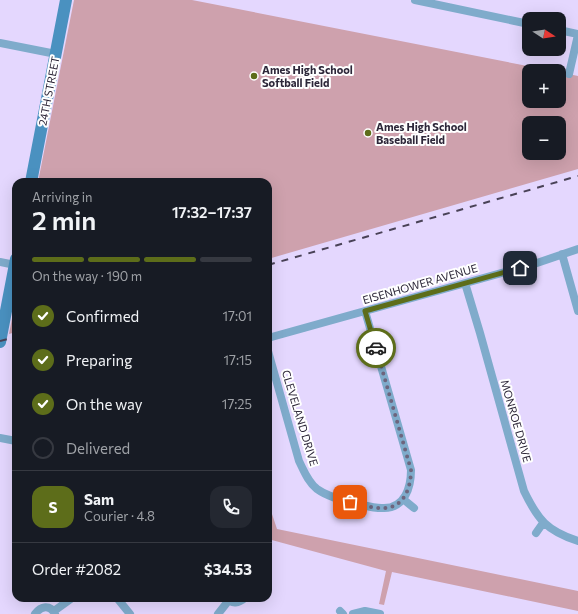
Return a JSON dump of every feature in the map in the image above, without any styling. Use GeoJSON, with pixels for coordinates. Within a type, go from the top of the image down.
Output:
{"type":"FeatureCollection","features":[{"type":"Feature","properties":{"kind":"main road","name":"24TH STREET"},"geometry":{"type":"LineString","coordinates":[[32,178],[66,0]]}},
{"type":"Feature","properties":{"kind":"main road"},"geometry":{"type":"LineString","coordinates":[[0,342],[12,278]]}},
{"type":"Feature","properties":{"kind":"street"},"geometry":{"type":"LineString","coordinates":[[415,0],[522,23]]}},
{"type":"Feature","properties":{"kind":"street"},"geometry":{"type":"LineString","coordinates":[[566,31],[578,34],[569,74]]}},
{"type":"Feature","properties":{"kind":"street"},"geometry":{"type":"LineString","coordinates":[[0,43],[56,54]]}},
{"type":"Feature","properties":{"kind":"street","name":"EISENHOWER AVENUE"},"geometry":{"type":"LineString","coordinates":[[272,337],[534,264],[578,249]]}},
{"type":"Feature","properties":{"kind":"street"},"geometry":{"type":"LineString","coordinates":[[562,254],[578,311]]}},
{"type":"Feature","properties":{"kind":"street"},"geometry":{"type":"LineString","coordinates":[[0,262],[12,262]]}},
{"type":"Feature","properties":{"kind":"street","name":"MONROE DRIVE"},"geometry":{"type":"LineString","coordinates":[[465,283],[524,491],[532,508],[543,523],[554,531],[578,541]]}},
{"type":"Feature","properties":{"kind":"street"},"geometry":{"type":"LineString","coordinates":[[365,311],[411,470],[410,486],[403,499],[414,508]]}},
{"type":"Feature","properties":{"kind":"street","name":"CLEVELAND DRIVE"},"geometry":{"type":"LineString","coordinates":[[272,365],[299,461],[305,475],[311,483],[321,492],[336,498],[378,508],[392,507],[403,499]]}},
{"type":"Feature","properties":{"kind":"street"},"geometry":{"type":"LineString","coordinates":[[0,438],[12,440]]}},
{"type":"Feature","properties":{"kind":"street"},"geometry":{"type":"LineString","coordinates":[[536,533],[543,523]]}},
{"type":"Feature","properties":{"kind":"street"},"geometry":{"type":"LineString","coordinates":[[35,614],[38,609],[44,607],[55,612],[67,602]]}},
{"type":"Feature","properties":{"kind":"street"},"geometry":{"type":"LineString","coordinates":[[120,602],[130,614]]}},
{"type":"Feature","properties":{"kind":"street"},"geometry":{"type":"LineString","coordinates":[[218,614],[226,602]]}},
{"type":"Feature","properties":{"kind":"street"},"geometry":{"type":"LineString","coordinates":[[353,614],[365,611],[380,614]]}},
{"type":"Feature","properties":{"kind":"shaded area"},"geometry":{"type":"Polygon","coordinates":[[[74,0],[192,0],[522,65],[522,108],[566,108],[566,73],[578,76],[578,169],[272,258],[272,178],[39,178],[74,0]]]}},
{"type":"Feature","properties":{"kind":"shaded area"},"geometry":{"type":"Polygon","coordinates":[[[12,319],[12,333],[9,334],[12,319]]]}},
{"type":"Feature","properties":{"kind":"shaded area"},"geometry":{"type":"Polygon","coordinates":[[[272,514],[277,529],[578,591],[578,611],[392,572],[384,605],[379,604],[386,571],[272,540],[272,514]]]}},
{"type":"Feature","properties":{"kind":"railway"},"geometry":{"type":"LineString","coordinates":[[272,264],[578,176]]}},
{"type":"Feature","properties":{"kind":"railway"},"geometry":{"type":"LineString","coordinates":[[0,341],[12,338]]}},
{"type":"Feature","properties":{"kind":"way so far"},"geometry":{"type":"LineString","coordinates":[[350,502],[378,508],[392,507],[403,499],[410,486],[411,470],[376,348]]}},
{"type":"Feature","properties":{"kind":"place","name":"Ames High School Softball Field"},"geometry":{"type":"Point","coordinates":[254,76]}},
{"type":"Feature","properties":{"kind":"place","name":"Ames High School Baseball Field"},"geometry":{"type":"Point","coordinates":[368,133]}},
{"type":"Feature","properties":{"kind":"route"},"geometry":{"type":"LineString","coordinates":[[376,348],[365,311],[520,268]]}}]}
